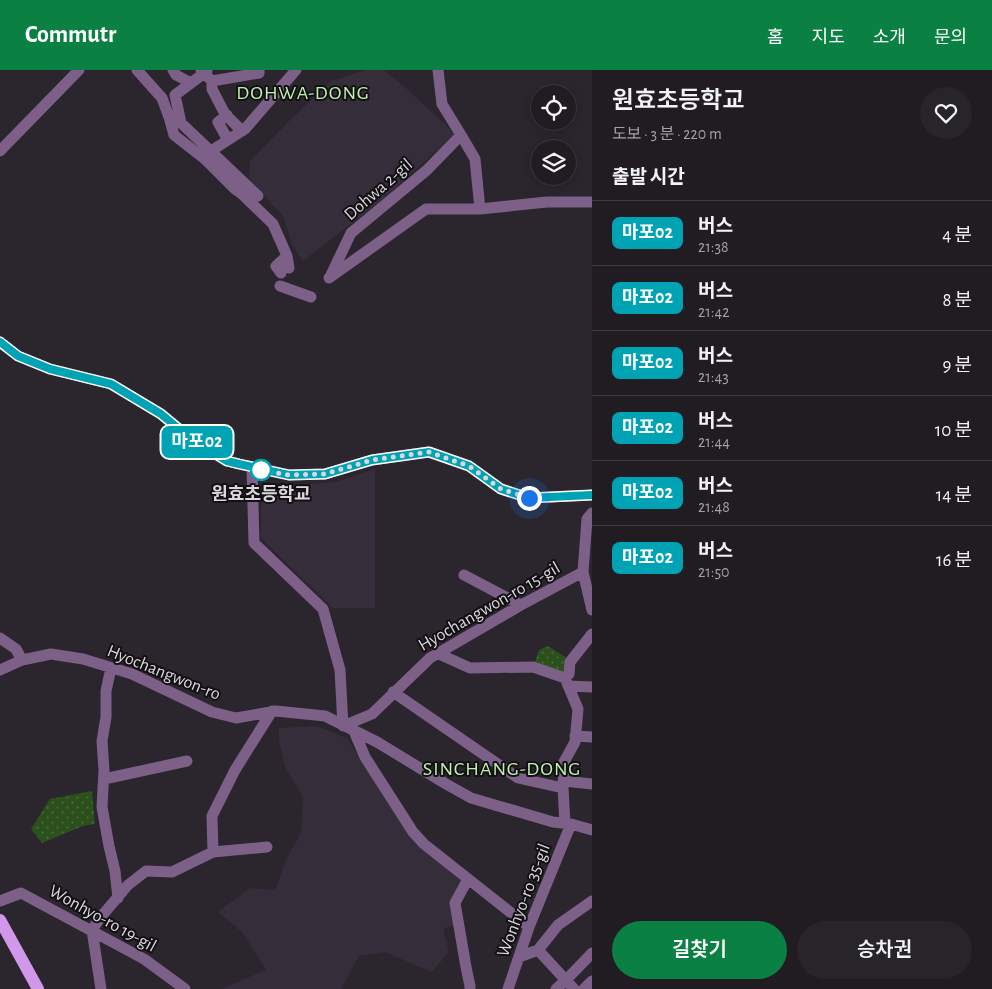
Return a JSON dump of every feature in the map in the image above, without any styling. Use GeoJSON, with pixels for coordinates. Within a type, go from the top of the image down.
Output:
{"type":"FeatureCollection","features":[{"type":"Feature","properties":{"kind":"main road"},"geometry":{"type":"LineString","coordinates":[[0,920],[38,989]]}},
{"type":"Feature","properties":{"kind":"street"},"geometry":{"type":"LineString","coordinates":[[0,151],[80,70]]}},
{"type":"Feature","properties":{"kind":"street"},"geometry":{"type":"LineString","coordinates":[[137,70],[162,98],[174,135],[206,160],[273,224],[287,256],[285,270]]}},
{"type":"Feature","properties":{"kind":"street"},"geometry":{"type":"LineString","coordinates":[[173,70],[191,83]]}},
{"type":"Feature","properties":{"kind":"street"},"geometry":{"type":"LineString","coordinates":[[258,196],[180,123],[175,95],[206,73],[259,72],[259,70]]}},
{"type":"Feature","properties":{"kind":"street"},"geometry":{"type":"LineString","coordinates":[[211,151],[242,131],[285,75],[296,70]]}},
{"type":"Feature","properties":{"kind":"street"},"geometry":{"type":"LineString","coordinates":[[438,70],[442,104],[475,159],[480,209],[547,202],[592,202]]}},
{"type":"Feature","properties":{"kind":"street"},"geometry":{"type":"LineString","coordinates":[[206,73],[212,89],[227,115],[242,131]]}},
{"type":"Feature","properties":{"kind":"street"},"geometry":{"type":"LineString","coordinates":[[227,115],[218,122],[228,140]]}},
{"type":"Feature","properties":{"kind":"street","name":"Dohwa 2-gil"},"geometry":{"type":"LineString","coordinates":[[461,135],[427,170],[351,233],[329,278],[426,209],[480,209]]}},
{"type":"Feature","properties":{"kind":"street"},"geometry":{"type":"LineString","coordinates":[[280,286],[312,297]]}},
{"type":"Feature","properties":{"kind":"street"},"geometry":{"type":"LineString","coordinates":[[0,342],[18,356],[50,369],[111,384],[161,414],[191,439],[227,461],[289,475],[325,474],[372,460],[429,452],[469,466],[501,489],[529,498],[592,495]]}},
{"type":"Feature","properties":{"kind":"street"},"geometry":{"type":"LineString","coordinates":[[252,467],[254,543],[323,609],[340,670],[348,728],[365,757],[413,832],[424,844],[529,928]]}},
{"type":"Feature","properties":{"kind":"street"},"geometry":{"type":"LineString","coordinates":[[592,513],[586,519],[583,572],[592,610]]}},
{"type":"Feature","properties":{"kind":"street","name":"Hyochangwon-ro 15-gil"},"geometry":{"type":"LineString","coordinates":[[348,728],[372,714],[430,658],[521,605],[583,572]]}},
{"type":"Feature","properties":{"kind":"street"},"geometry":{"type":"LineString","coordinates":[[464,575],[521,605]]}},
{"type":"Feature","properties":{"kind":"street"},"geometry":{"type":"LineString","coordinates":[[592,634],[570,662],[567,682],[578,709],[575,742],[564,762],[568,824],[582,821],[592,823]]}},
{"type":"Feature","properties":{"kind":"street"},"geometry":{"type":"LineString","coordinates":[[0,638],[16,649],[22,660]]}},
{"type":"Feature","properties":{"kind":"street","name":"Hyochangwon-ro"},"geometry":{"type":"LineString","coordinates":[[0,670],[22,660],[51,654],[83,659],[132,674],[212,712],[236,718],[272,711],[325,716],[377,742],[471,798],[553,822],[592,830]]}},
{"type":"Feature","properties":{"kind":"street"},"geometry":{"type":"LineString","coordinates":[[439,654],[470,668],[533,668],[567,682],[592,688]]}},
{"type":"Feature","properties":{"kind":"street"},"geometry":{"type":"LineString","coordinates":[[111,668],[106,691],[106,717],[102,741],[104,770],[102,807],[115,870],[118,898]]}},
{"type":"Feature","properties":{"kind":"street"},"geometry":{"type":"LineString","coordinates":[[393,692],[518,778],[564,785],[592,784]]}},
{"type":"Feature","properties":{"kind":"street"},"geometry":{"type":"LineString","coordinates":[[213,852],[212,816],[235,770],[272,711]]}},
{"type":"Feature","properties":{"kind":"street"},"geometry":{"type":"LineString","coordinates":[[576,736],[592,737]]}},
{"type":"Feature","properties":{"kind":"street"},"geometry":{"type":"LineString","coordinates":[[104,780],[187,761]]}},
{"type":"Feature","properties":{"kind":"street","name":"Wonhyo-ro 35-gil"},"geometry":{"type":"LineString","coordinates":[[508,989],[568,824]]}},
{"type":"Feature","properties":{"kind":"street"},"geometry":{"type":"LineString","coordinates":[[101,989],[92,930],[128,885],[146,871],[172,872],[213,852],[267,847]]}},
{"type":"Feature","properties":{"kind":"street"},"geometry":{"type":"LineString","coordinates":[[468,879],[455,903],[470,989]]}},
{"type":"Feature","properties":{"kind":"street","name":"Wonhyo-ro 19-gil"},"geometry":{"type":"LineString","coordinates":[[0,901],[21,893],[144,959],[186,989]]}},
{"type":"Feature","properties":{"kind":"street"},"geometry":{"type":"LineString","coordinates":[[519,957],[538,950],[558,925],[592,901]]}},
{"type":"Feature","properties":{"kind":"street"},"geometry":{"type":"LineString","coordinates":[[538,950],[570,985]]}},
{"type":"Feature","properties":{"kind":"street"},"geometry":{"type":"LineString","coordinates":[[556,989],[570,985],[590,958]]}},
{"type":"Feature","properties":{"kind":"street"},"geometry":{"type":"LineString","coordinates":[[584,989],[592,981]]}},
{"type":"Feature","properties":{"kind":"shaded area"},"geometry":{"type":"Polygon","coordinates":[[[366,70],[384,70],[455,134],[382,200],[303,261],[292,245],[283,216],[249,179],[250,161],[331,81],[366,70]]]}},
{"type":"Feature","properties":{"kind":"shaded area"},"geometry":{"type":"Polygon","coordinates":[[[375,469],[375,608],[333,608],[261,538],[261,488],[335,482],[375,469]]]}},
{"type":"Feature","properties":{"kind":"shaded area"},"geometry":{"type":"Polygon","coordinates":[[[316,726],[347,738],[410,835],[461,880],[453,925],[443,929],[449,952],[432,972],[385,952],[359,956],[341,989],[221,989],[266,970],[243,933],[218,912],[250,888],[275,890],[287,858],[301,833],[303,797],[285,767],[279,741],[279,728],[316,726]]]}},
{"type":"Feature","properties":{"kind":"green space"},"geometry":{"type":"Polygon","coordinates":[[[548,646],[567,658],[565,672],[534,665],[539,650],[548,646]]]}},
{"type":"Feature","properties":{"kind":"green space"},"geometry":{"type":"Polygon","coordinates":[[[92,791],[95,824],[83,826],[42,843],[31,829],[50,799],[92,791]]]}},
{"type":"Feature","properties":{"kind":"bus line","name":"마포02"},"geometry":{"type":"LineString","coordinates":[[0,342],[18,356],[50,369],[111,384],[161,414],[191,439],[227,461],[289,475],[325,474],[372,460],[429,452],[469,466],[501,489],[529,498],[592,495]]}},
{"type":"Feature","properties":{"kind":"place","name":"원효초등학교"},"geometry":{"type":"Point","coordinates":[261,470]}},
{"type":"Feature","properties":{"kind":"district","name":"DOHWA-DONG"},"geometry":{"type":"Point","coordinates":[303,92]}},
{"type":"Feature","properties":{"kind":"district","name":"SINCHANG-DONG"},"geometry":{"type":"Point","coordinates":[502,768]}},
{"type":"Feature","properties":{"kind":"route"},"geometry":{"type":"LineString","coordinates":[[261,470],[289,475],[325,474],[372,460],[429,452],[469,466],[501,489],[529,498]]}}]}
